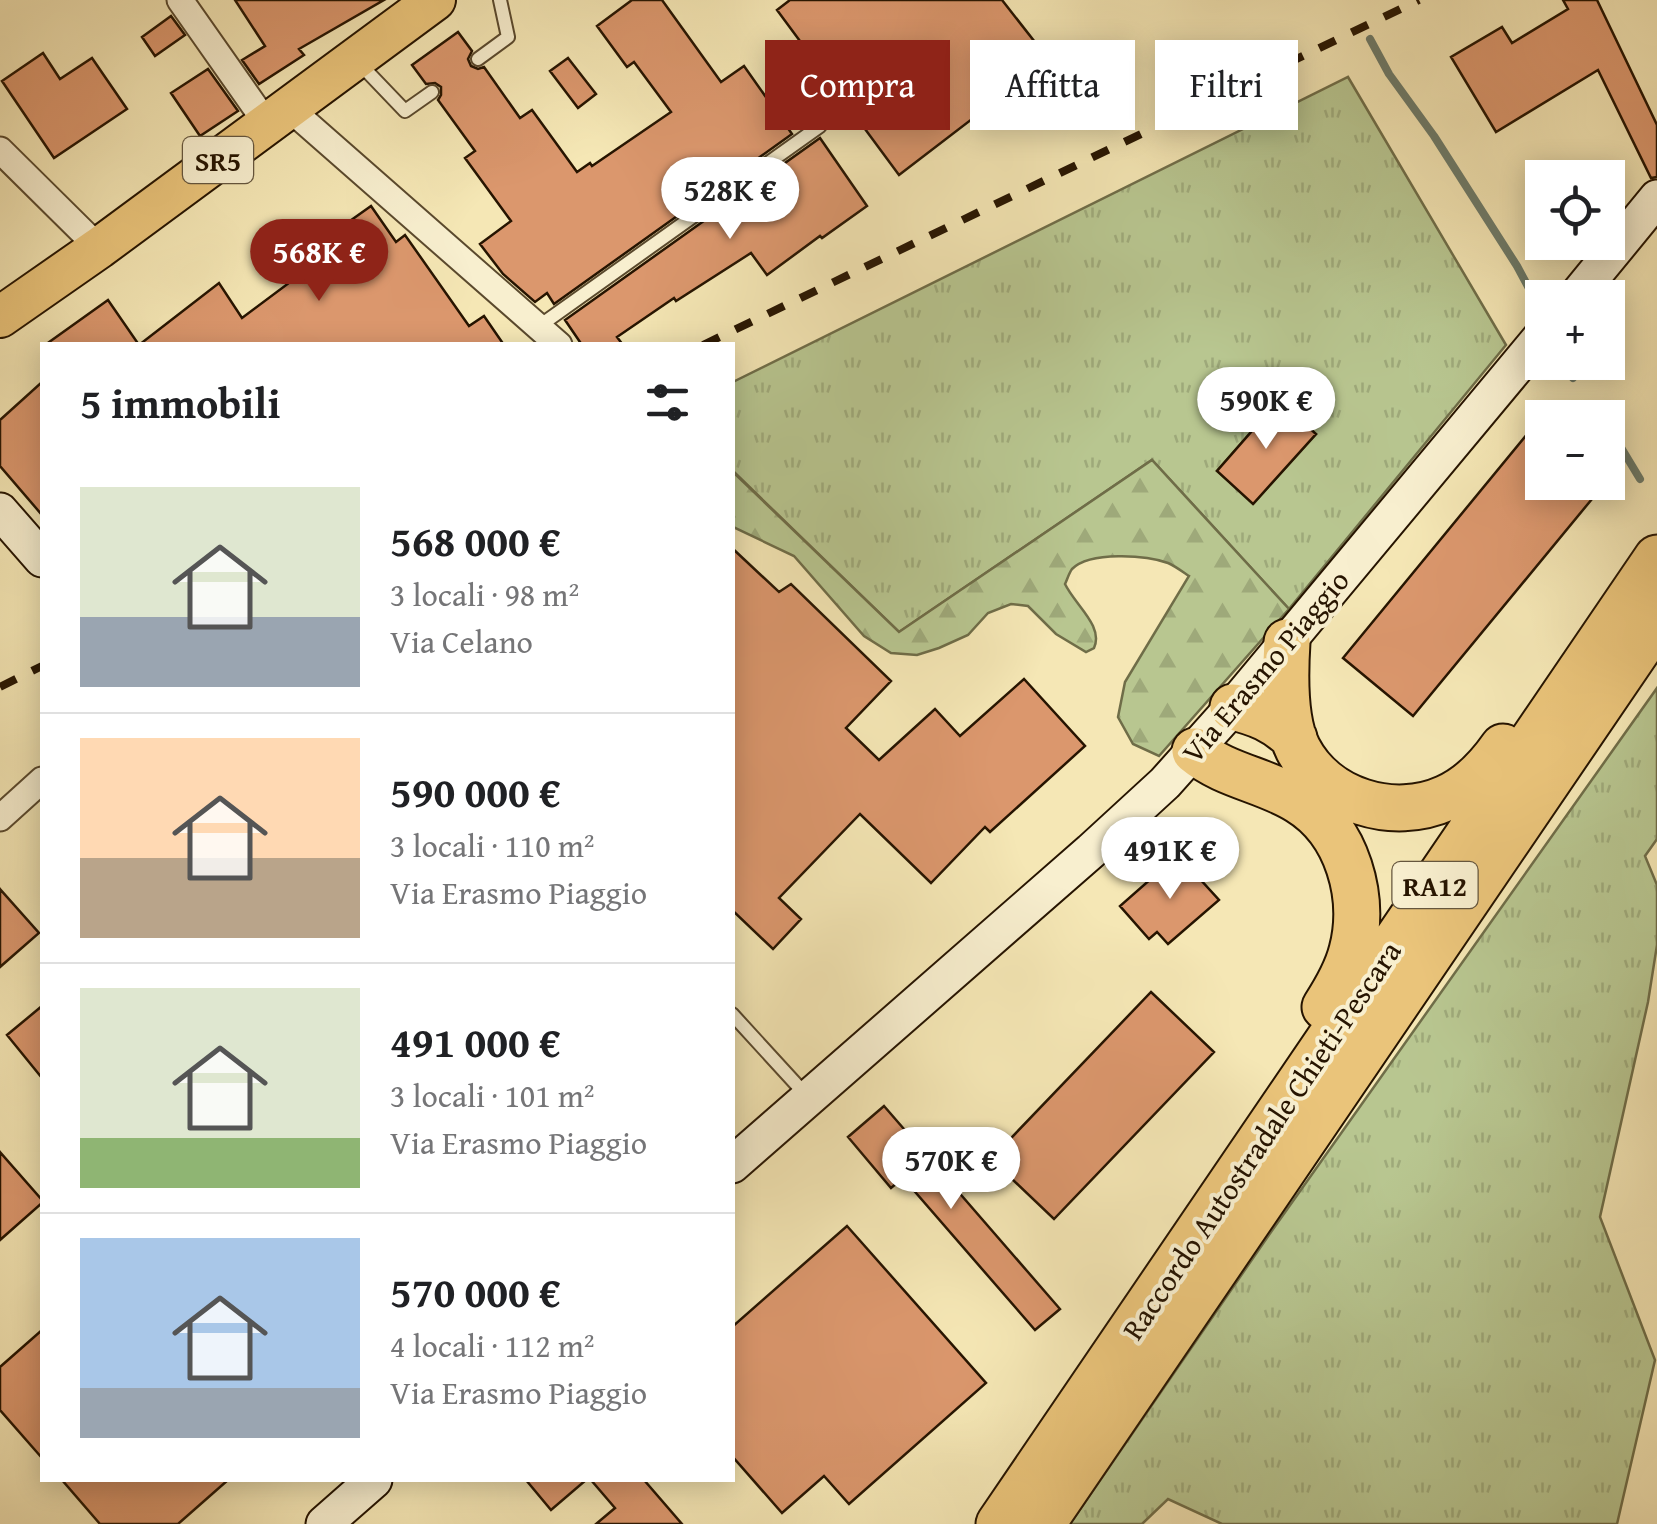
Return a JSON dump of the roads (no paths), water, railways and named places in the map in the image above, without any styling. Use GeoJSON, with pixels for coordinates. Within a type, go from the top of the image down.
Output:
{"type":"FeatureCollection","features":[{"type":"Feature","properties":{"kind":"highway","name":"Raccordo Autostradale Chieti-Pescara"},"geometry":{"type":"LineString","coordinates":[[999,1524],[1657,558]]}},
{"type":"Feature","properties":{"kind":"highway","name":"Raccordo Autostradale Chieti-Pescara"},"geometry":{"type":"LineString","coordinates":[[1042,1524],[1657,621]]}},
{"type":"Feature","properties":{"kind":"highway"},"geometry":{"type":"LineString","coordinates":[[1287,642],[1286,685],[1294,738],[1307,764],[1322,780],[1350,798],[1391,808],[1416,807],[1463,789],[1482,772],[1500,753],[1570,649],[1608,629]]}},
{"type":"Feature","properties":{"kind":"highway"},"geometry":{"type":"LineString","coordinates":[[1597,710],[1633,691],[1657,657]]}},
{"type":"Feature","properties":{"kind":"highway"},"geometry":{"type":"LineString","coordinates":[[1232,707],[1271,719],[1294,738]]}},
{"type":"Feature","properties":{"kind":"highway"},"geometry":{"type":"LineString","coordinates":[[1195,751],[1227,771],[1282,792],[1310,809],[1335,836],[1355,889],[1356,922],[1347,964],[1328,1002],[1258,1103],[1262,1140]]}},
{"type":"Feature","properties":{"kind":"main road","name":"SR5"},"geometry":{"type":"LineString","coordinates":[[0,317],[434,0]]}},
{"type":"Feature","properties":{"kind":"street"},"geometry":{"type":"LineString","coordinates":[[180,0],[278,116],[556,342]]}},
{"type":"Feature","properties":{"kind":"street"},"geometry":{"type":"LineString","coordinates":[[0,150],[99,248]]}},
{"type":"Feature","properties":{"kind":"street"},"geometry":{"type":"LineString","coordinates":[[1590,280],[1657,198]]}},
{"type":"Feature","properties":{"kind":"street","name":"Via Erasmo Piaggio"},"geometry":{"type":"LineString","coordinates":[[735,1162],[1137,810],[1195,751],[1525,356]]}},
{"type":"Feature","properties":{"kind":"street"},"geometry":{"type":"LineString","coordinates":[[0,511],[40,557]]}},
{"type":"Feature","properties":{"kind":"street"},"geometry":{"type":"LineString","coordinates":[[0,818],[40,782]]}},
{"type":"Feature","properties":{"kind":"street"},"geometry":{"type":"LineString","coordinates":[[324,1524],[372,1482]]}},
{"type":"Feature","properties":{"kind":"lane"},"geometry":{"type":"LineString","coordinates":[[478,59],[508,36],[500,0]]}},
{"type":"Feature","properties":{"kind":"lane"},"geometry":{"type":"LineString","coordinates":[[355,59],[405,111],[432,92]]}},
{"type":"Feature","properties":{"kind":"lane"},"geometry":{"type":"LineString","coordinates":[[538,327],[814,130]]}},
{"type":"Feature","properties":{"kind":"lane"},"geometry":{"type":"LineString","coordinates":[[735,1017],[809,1098]]}},
{"type":"Feature","properties":{"kind":"waterway"},"geometry":{"type":"LineString","coordinates":[[1370,39],[1525,281]]}},
{"type":"Feature","properties":{"kind":"waterway"},"geometry":{"type":"LineString","coordinates":[[1625,454],[1640,479]]}},
{"type":"Feature","properties":{"kind":"railway"},"geometry":{"type":"LineString","coordinates":[[709,342],[1419,0]]}},
{"type":"Feature","properties":{"kind":"railway"},"geometry":{"type":"LineString","coordinates":[[0,687],[40,667]]}}]}
